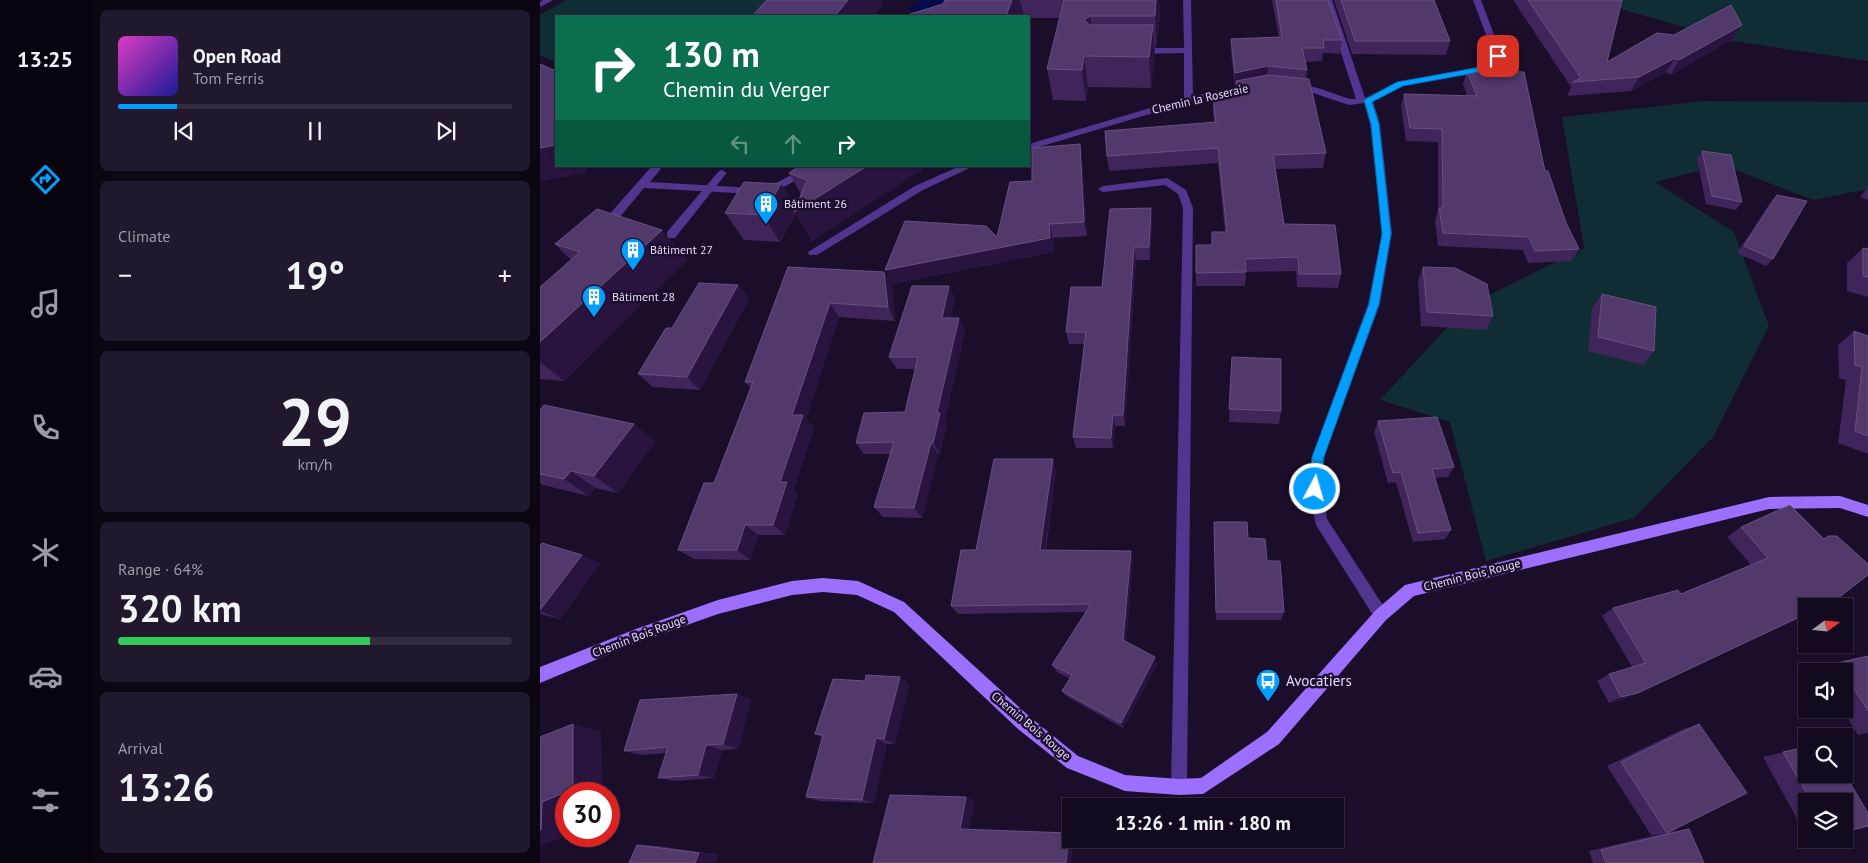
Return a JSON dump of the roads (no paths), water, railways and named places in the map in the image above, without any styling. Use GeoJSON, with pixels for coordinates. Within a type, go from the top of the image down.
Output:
{"type":"FeatureCollection","features":[{"type":"Feature","properties":{"kind":"street"},"geometry":{"type":"LineString","coordinates":[[540,5],[549,0]]}},
{"type":"Feature","properties":{"kind":"street"},"geometry":{"type":"LineString","coordinates":[[1187,0],[1189,100]]}},
{"type":"Feature","properties":{"kind":"street"},"geometry":{"type":"LineString","coordinates":[[1328,0],[1375,124],[1387,234],[1374,304],[1318,457],[1315,489],[1320,521],[1381,615]]}},
{"type":"Feature","properties":{"kind":"street"},"geometry":{"type":"LineString","coordinates":[[1285,87],[1311,89],[1348,102],[1365,100],[1400,84],[1488,68],[1498,56],[1477,0]]}},
{"type":"Feature","properties":{"kind":"street"},"geometry":{"type":"LineString","coordinates":[[1132,51],[1188,50]]}},
{"type":"Feature","properties":{"kind":"street","name":"Chemin la Roseraie"},"geometry":{"type":"LineString","coordinates":[[1030,146],[1189,100],[1267,86]]}},
{"type":"Feature","properties":{"kind":"street"},"geometry":{"type":"LineString","coordinates":[[597,236],[657,167]]}},
{"type":"Feature","properties":{"kind":"street"},"geometry":{"type":"LineString","coordinates":[[642,185],[754,191],[776,187],[816,167]]}},
{"type":"Feature","properties":{"kind":"street"},"geometry":{"type":"LineString","coordinates":[[813,252],[919,188],[967,167]]}},
{"type":"Feature","properties":{"kind":"street"},"geometry":{"type":"LineString","coordinates":[[671,235],[722,172]]}},
{"type":"Feature","properties":{"kind":"street"},"geometry":{"type":"LineString","coordinates":[[1103,189],[1166,181],[1182,192],[1188,208],[1179,787]]}},
{"type":"Feature","properties":{"kind":"street","name":"Chemin Bois Rouge"},"geometry":{"type":"LineString","coordinates":[[540,675],[636,636],[718,607],[792,588],[823,585],[858,588],[899,607],[1024,724],[1073,762],[1125,783],[1179,787],[1202,786],[1273,738],[1381,615],[1410,590],[1769,504],[1840,502],[1868,510]]}},
{"type":"Feature","properties":{"kind":"place","name":"Bâtiment 26"},"geometry":{"type":"Point","coordinates":[766,225]}},
{"type":"Feature","properties":{"kind":"place","name":"Bâtiment 27"},"geometry":{"type":"Point","coordinates":[633,271]}},
{"type":"Feature","properties":{"kind":"place","name":"Bâtiment 28"},"geometry":{"type":"Point","coordinates":[594,318]}},
{"type":"Feature","properties":{"kind":"place","name":"Avocatiers"},"geometry":{"type":"Point","coordinates":[1268,702]}}]}
